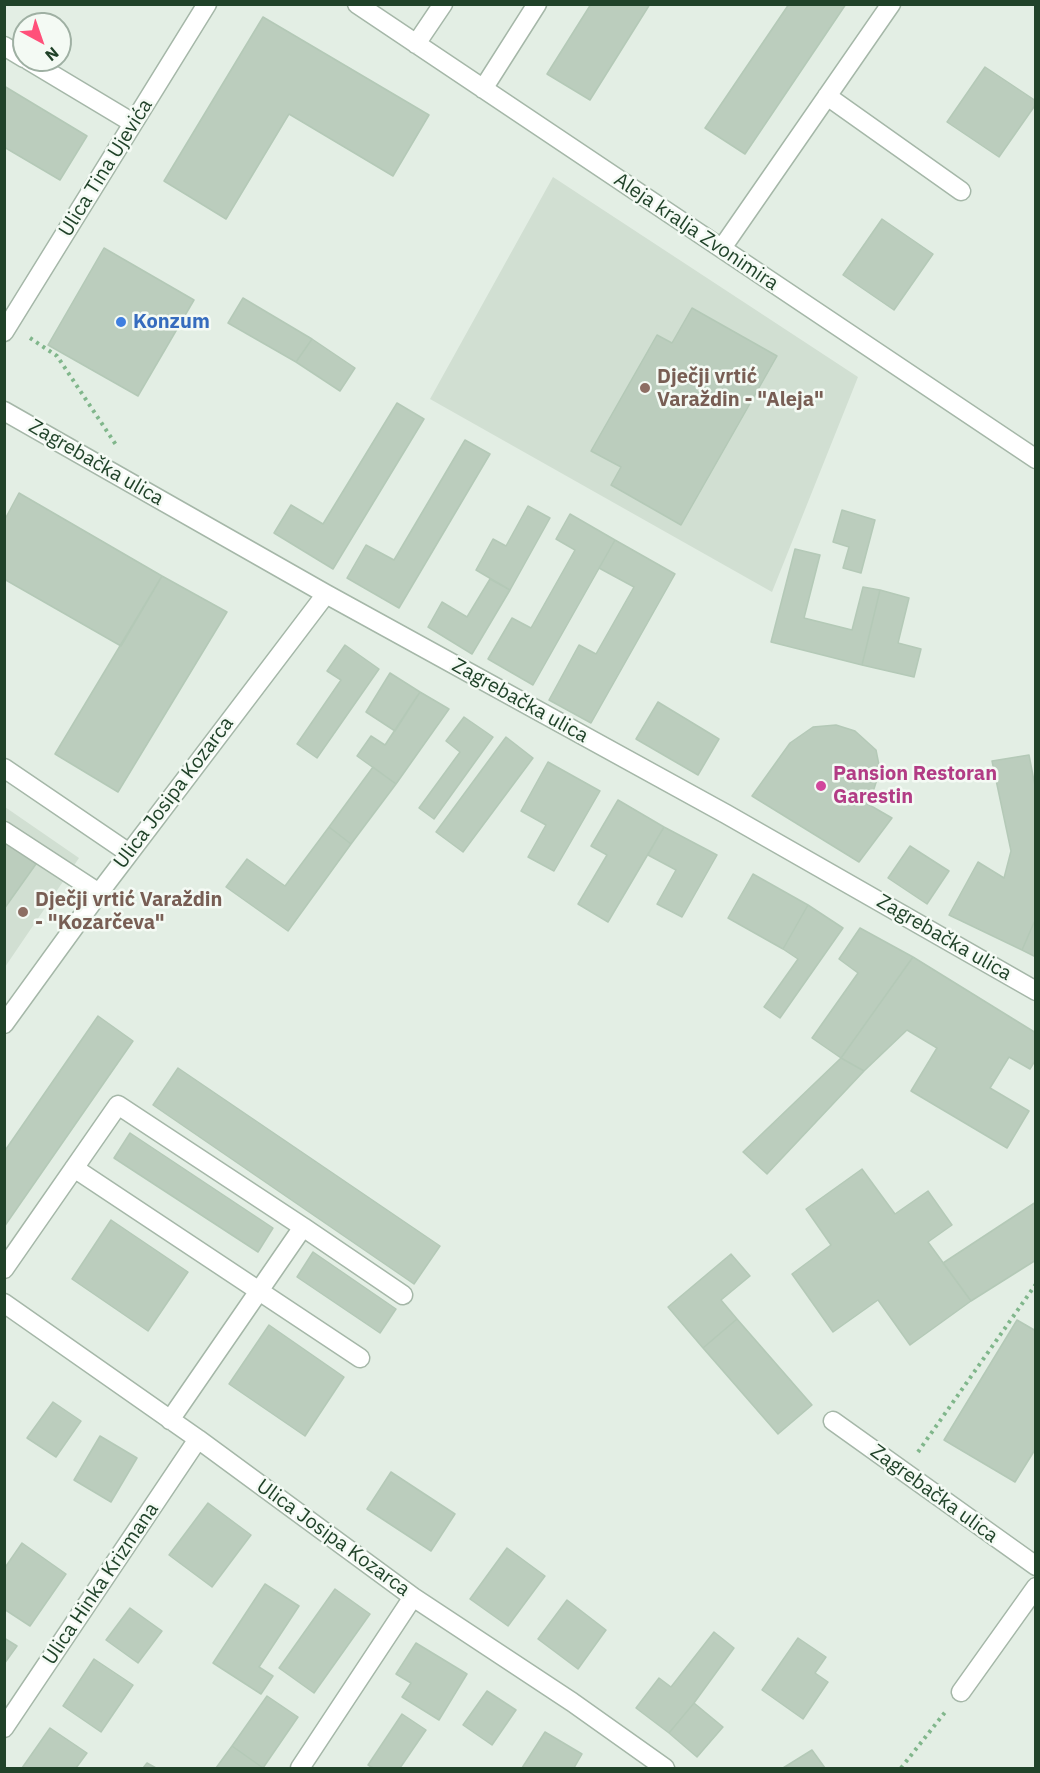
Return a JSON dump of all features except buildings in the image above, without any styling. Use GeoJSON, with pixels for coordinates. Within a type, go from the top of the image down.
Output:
{"type":"FeatureCollection","features":[{"type":"Feature","properties":{"kind":"street","name":"Ulica Tina Ujevića"},"geometry":{"type":"LineString","coordinates":[[7,328],[207,4]]}},
{"type":"Feature","properties":{"kind":"street","name":"Aleja kralja Zvonimira"},"geometry":{"type":"LineString","coordinates":[[357,4],[1035,459]]}},
{"type":"Feature","properties":{"kind":"street"},"geometry":{"type":"LineString","coordinates":[[416,44],[443,4]]}},
{"type":"Feature","properties":{"kind":"street"},"geometry":{"type":"LineString","coordinates":[[483,89],[537,4]]}},
{"type":"Feature","properties":{"kind":"street"},"geometry":{"type":"LineString","coordinates":[[722,248],[891,4]]}},
{"type":"Feature","properties":{"kind":"street"},"geometry":{"type":"LineString","coordinates":[[48,72],[133,123]]}},
{"type":"Feature","properties":{"kind":"street"},"geometry":{"type":"LineString","coordinates":[[827,96],[961,191]]}},
{"type":"Feature","properties":{"kind":"street","name":"Zagrebačka ulica"},"geometry":{"type":"LineString","coordinates":[[4,411],[326,594],[726,814],[1035,991]]}},
{"type":"Feature","properties":{"kind":"street","name":"Ulica Josipa Kozarca"},"geometry":{"type":"LineString","coordinates":[[4,1024],[99,893],[326,594]]}},
{"type":"Feature","properties":{"kind":"street"},"geometry":{"type":"LineString","coordinates":[[4,768],[129,853]]}},
{"type":"Feature","properties":{"kind":"street"},"geometry":{"type":"LineString","coordinates":[[4,831],[99,893]]}},
{"type":"Feature","properties":{"kind":"street"},"geometry":{"type":"LineString","coordinates":[[4,1269],[118,1105],[403,1295]]}},
{"type":"Feature","properties":{"kind":"street"},"geometry":{"type":"LineString","coordinates":[[74,1168],[360,1358]]}},
{"type":"Feature","properties":{"kind":"street"},"geometry":{"type":"LineString","coordinates":[[170,1420],[303,1227]]}},
{"type":"Feature","properties":{"kind":"street","name":"Ulica Josipa Kozarca"},"geometry":{"type":"LineString","coordinates":[[4,1303],[198,1439],[413,1597],[572,1702],[664,1768]]}},
{"type":"Feature","properties":{"kind":"street","name":"Zagrebačka ulica"},"geometry":{"type":"LineString","coordinates":[[833,1421],[1035,1566]]}},
{"type":"Feature","properties":{"kind":"street","name":"Ulica Hinka Krizmana"},"geometry":{"type":"LineString","coordinates":[[4,1728],[198,1439]]}},
{"type":"Feature","properties":{"kind":"street"},"geometry":{"type":"LineString","coordinates":[[961,1692],[1035,1587]]}},
{"type":"Feature","properties":{"kind":"street"},"geometry":{"type":"LineString","coordinates":[[300,1768],[413,1597]]}},
{"type":"Feature","properties":{"kind":"path"},"geometry":{"type":"LineString","coordinates":[[7,328],[57,356],[120,453]]}},
{"type":"Feature","properties":{"kind":"path"},"geometry":{"type":"LineString","coordinates":[[905,1473],[1035,1284]]}},
{"type":"Feature","properties":{"kind":"path"},"geometry":{"type":"LineString","coordinates":[[901,1768],[961,1692]]}},
{"type":"Feature","properties":{"kind":"shaded area","name":"Dječji vrtić Varaždin - \"Aleja\""},"geometry":{"type":"Polygon","coordinates":[[[553,177],[858,377],[772,592],[430,399],[553,177]]]}},
{"type":"Feature","properties":{"kind":"shaded area","name":"Dječji vrtić Varaždin - \"Kozarčeva\""},"geometry":{"type":"Polygon","coordinates":[[[5,807],[79,858],[5,967],[5,807]]]}},
{"type":"Feature","properties":{"kind":"place","name":"Konzum"},"geometry":{"type":"Point","coordinates":[121,322]}},
{"type":"Feature","properties":{"kind":"place","name":"Dječji vrtić Varaždin - \"Aleja\""},"geometry":{"type":"Point","coordinates":[645,388]}},
{"type":"Feature","properties":{"kind":"place","name":"Pansion Restoran Garestin"},"geometry":{"type":"Point","coordinates":[821,786]}},
{"type":"Feature","properties":{"kind":"place","name":"Dječji vrtić Varaždin - \"Kozarčeva\""},"geometry":{"type":"Point","coordinates":[23,912]}}]}
